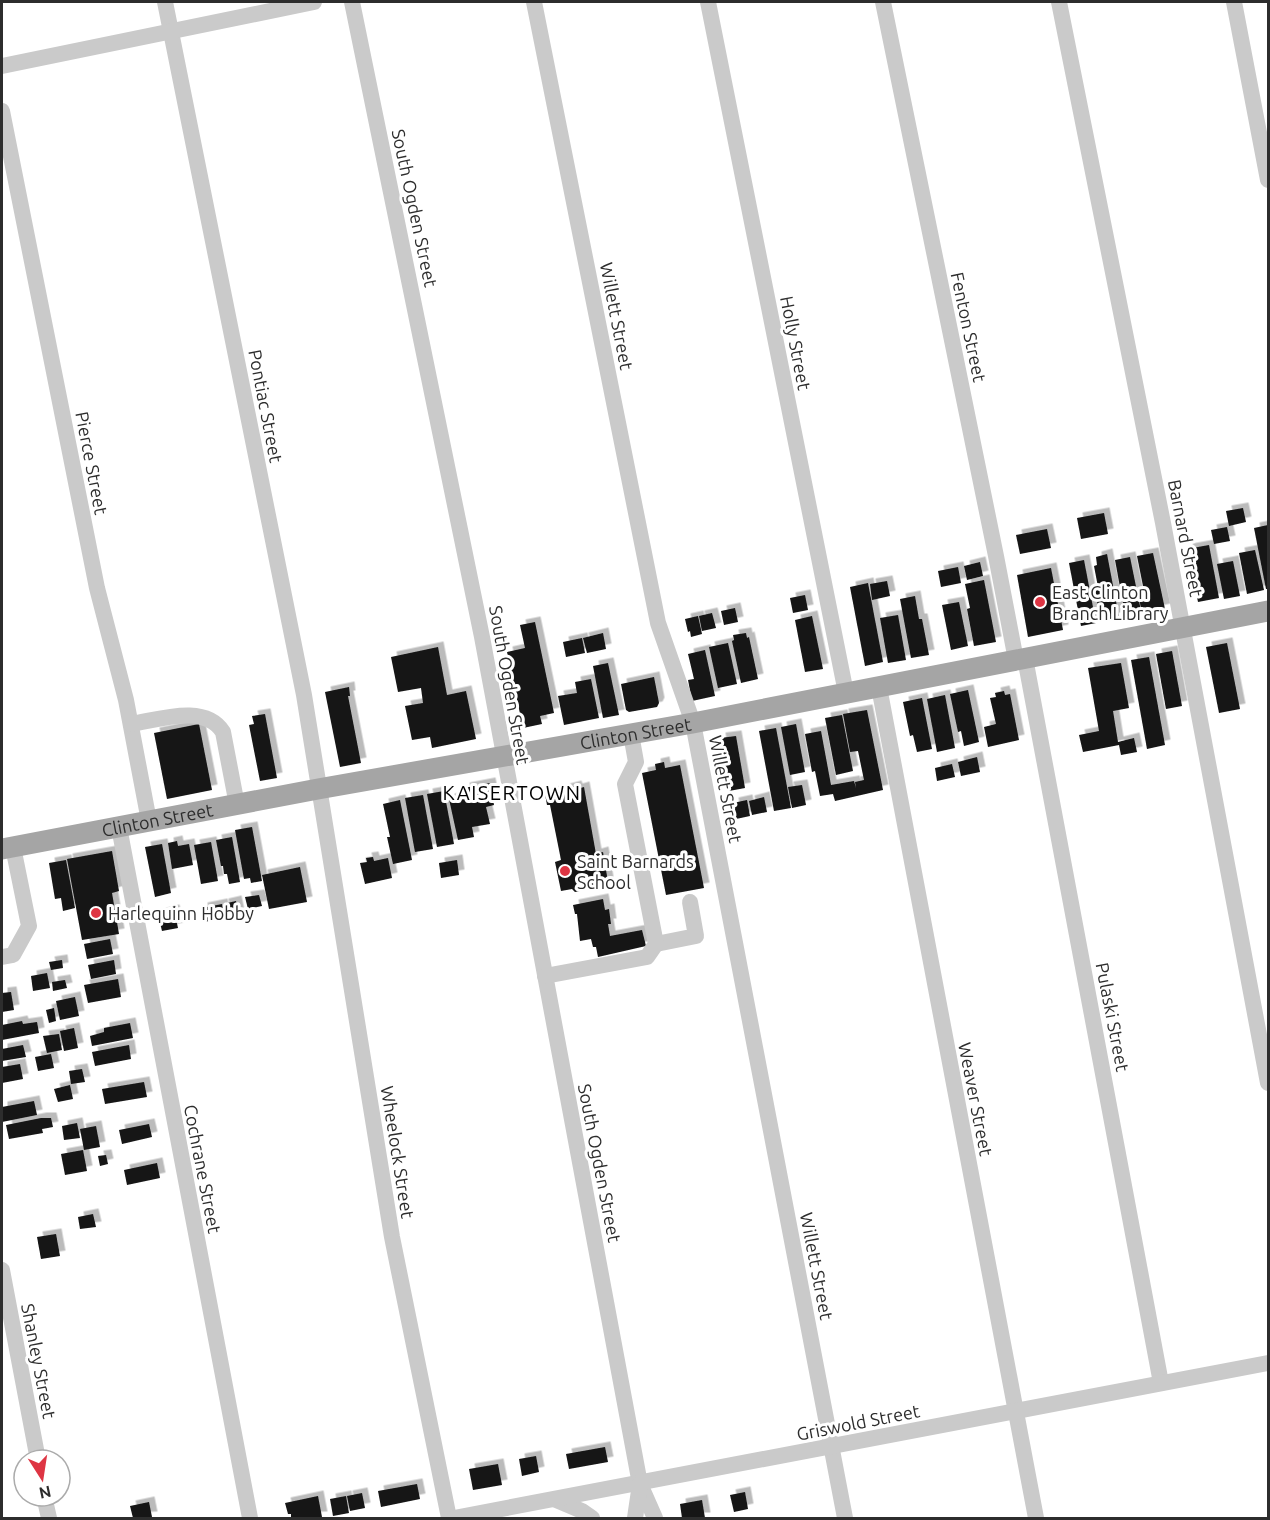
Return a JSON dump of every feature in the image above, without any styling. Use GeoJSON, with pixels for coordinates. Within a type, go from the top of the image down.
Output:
{"type":"FeatureCollection","features":[{"type":"Feature","properties":{"kind":"main road","name":"Clinton Street"},"geometry":{"type":"LineString","coordinates":[[7,848],[318,789],[693,723],[1269,611]]}},
{"type":"Feature","properties":{"kind":"street","name":"Pontiac Street"},"geometry":{"type":"LineString","coordinates":[[165,2],[304,695],[318,789]]}},
{"type":"Feature","properties":{"kind":"street"},"geometry":{"type":"LineString","coordinates":[[2,66],[314,2]]}},
{"type":"Feature","properties":{"kind":"street","name":"South Ogden Street"},"geometry":{"type":"LineString","coordinates":[[352,2],[482,637],[640,1484],[655,1518]]}},
{"type":"Feature","properties":{"kind":"street","name":"Willett Street"},"geometry":{"type":"LineString","coordinates":[[534,2],[658,623],[693,723],[845,1518]]}},
{"type":"Feature","properties":{"kind":"street","name":"Holly Street"},"geometry":{"type":"LineString","coordinates":[[708,2],[846,693]]}},
{"type":"Feature","properties":{"kind":"street","name":"Fenton Street"},"geometry":{"type":"LineString","coordinates":[[883,2],[996,556],[1020,659]]}},
{"type":"Feature","properties":{"kind":"street","name":"Barnard Street"},"geometry":{"type":"LineString","coordinates":[[1059,2],[1183,628],[1269,1083]]}},
{"type":"Feature","properties":{"kind":"street"},"geometry":{"type":"LineString","coordinates":[[1234,2],[1269,180]]}},
{"type":"Feature","properties":{"kind":"street","name":"Pierce Street"},"geometry":{"type":"LineString","coordinates":[[2,111],[98,588],[131,724],[149,821]]}},
{"type":"Feature","properties":{"kind":"street","name":"Pulaski Street"},"geometry":{"type":"LineString","coordinates":[[1020,659],[1161,1383]]}},
{"type":"Feature","properties":{"kind":"street","name":"Weaver Street"},"geometry":{"type":"LineString","coordinates":[[879,687],[1014,1412],[1036,1518]]}},
{"type":"Feature","properties":{"kind":"street"},"geometry":{"type":"LineString","coordinates":[[131,724],[186,715],[205,717],[217,722],[223,732],[237,805]]}},
{"type":"Feature","properties":{"kind":"street"},"geometry":{"type":"LineString","coordinates":[[631,734],[636,762],[625,784],[656,944]]}},
{"type":"Feature","properties":{"kind":"street","name":"Wheelock Street"},"geometry":{"type":"LineString","coordinates":[[318,789],[392,1237],[452,1518]]}},
{"type":"Feature","properties":{"kind":"street","name":"Cochrane Street"},"geometry":{"type":"LineString","coordinates":[[118,826],[250,1518]]}},
{"type":"Feature","properties":{"kind":"street"},"geometry":{"type":"LineString","coordinates":[[2,957],[13,955],[29,926],[7,848]]}},
{"type":"Feature","properties":{"kind":"street"},"geometry":{"type":"LineString","coordinates":[[545,976],[647,957],[656,944],[696,936],[690,902]]}},
{"type":"Feature","properties":{"kind":"street","name":"Shanley Street"},"geometry":{"type":"LineString","coordinates":[[2,1270],[36,1448]]}},
{"type":"Feature","properties":{"kind":"street","name":"Griswold Street"},"geometry":{"type":"LineString","coordinates":[[452,1518],[1269,1363]]}},
{"type":"Feature","properties":{"kind":"street","name":"South Ogden Street"},"geometry":{"type":"LineString","coordinates":[[635,1518],[640,1484]]}},
{"type":"Feature","properties":{"kind":"street"},"geometry":{"type":"LineString","coordinates":[[556,1500],[592,1518]]}},
{"type":"Feature","properties":{"kind":"building"},"geometry":{"type":"Polygon","coordinates":[[[1243,508],[1246,522],[1229,526],[1226,511],[1243,508]]]}},
{"type":"Feature","properties":{"kind":"building"},"geometry":{"type":"Polygon","coordinates":[[[1104,513],[1108,534],[1081,539],[1077,518],[1104,513]]]}},
{"type":"Feature","properties":{"kind":"building"},"geometry":{"type":"Polygon","coordinates":[[[1268,525],[1268,589],[1266,589],[1254,528],[1268,525]]]}},
{"type":"Feature","properties":{"kind":"building"},"geometry":{"type":"Polygon","coordinates":[[[1227,527],[1230,541],[1214,544],[1211,530],[1227,527]]]}},
{"type":"Feature","properties":{"kind":"building"},"geometry":{"type":"Polygon","coordinates":[[[1047,529],[1051,548],[1020,554],[1016,535],[1047,529]]]}},
{"type":"Feature","properties":{"kind":"building"},"geometry":{"type":"Polygon","coordinates":[[[1209,545],[1219,598],[1198,602],[1187,549],[1209,545]]]}},
{"type":"Feature","properties":{"kind":"building"},"geometry":{"type":"Polygon","coordinates":[[[1255,550],[1264,590],[1247,594],[1239,553],[1255,550]]]}},
{"type":"Feature","properties":{"kind":"building"},"geometry":{"type":"Polygon","coordinates":[[[1153,553],[1165,609],[1142,614],[1138,592],[1144,591],[1137,556],[1153,553]]]}},
{"type":"Feature","properties":{"kind":"building"},"geometry":{"type":"Polygon","coordinates":[[[1107,554],[1119,617],[1101,621],[1094,587],[1098,587],[1094,566],[1097,565],[1096,557],[1107,554]]]}},
{"type":"Feature","properties":{"kind":"building"},"geometry":{"type":"Polygon","coordinates":[[[1130,557],[1141,611],[1125,614],[1115,560],[1130,557]]]}},
{"type":"Feature","properties":{"kind":"building"},"geometry":{"type":"Polygon","coordinates":[[[1084,560],[1096,623],[1081,626],[1069,563],[1084,560]]]}},
{"type":"Feature","properties":{"kind":"building"},"geometry":{"type":"Polygon","coordinates":[[[1233,561],[1240,596],[1224,599],[1217,564],[1233,561]]]}},
{"type":"Feature","properties":{"kind":"building"},"geometry":{"type":"Polygon","coordinates":[[[980,562],[983,576],[967,580],[964,566],[980,562]]]}},
{"type":"Feature","properties":{"kind":"building"},"geometry":{"type":"Polygon","coordinates":[[[958,567],[961,583],[941,587],[938,571],[958,567]]]}},
{"type":"Feature","properties":{"kind":"building","name":"East Clinton Branch Library"},"geometry":{"type":"Polygon","coordinates":[[[1051,568],[1063,630],[1028,637],[1017,575],[1051,568]]]}},
{"type":"Feature","properties":{"kind":"building"},"geometry":{"type":"Polygon","coordinates":[[[984,580],[996,642],[974,646],[965,584],[984,580]]]}},
{"type":"Feature","properties":{"kind":"building"},"geometry":{"type":"Polygon","coordinates":[[[887,581],[890,596],[872,600],[870,584],[887,581]]]}},
{"type":"Feature","properties":{"kind":"building"},"geometry":{"type":"Polygon","coordinates":[[[868,583],[883,662],[865,666],[850,587],[868,583]]]}},
{"type":"Feature","properties":{"kind":"building"},"geometry":{"type":"Polygon","coordinates":[[[805,595],[808,610],[793,613],[790,598],[805,595]]]}},
{"type":"Feature","properties":{"kind":"building"},"geometry":{"type":"Polygon","coordinates":[[[915,596],[929,655],[911,658],[900,599],[915,596]]]}},
{"type":"Feature","properties":{"kind":"building"},"geometry":{"type":"Polygon","coordinates":[[[959,602],[968,646],[951,650],[942,605],[959,602]]]}},
{"type":"Feature","properties":{"kind":"building"},"geometry":{"type":"Polygon","coordinates":[[[735,608],[738,622],[724,625],[721,611],[735,608]]]}},
{"type":"Feature","properties":{"kind":"building"},"geometry":{"type":"Polygon","coordinates":[[[712,613],[716,628],[702,631],[699,616],[712,613]]]}},
{"type":"Feature","properties":{"kind":"building"},"geometry":{"type":"Polygon","coordinates":[[[898,615],[906,660],[888,663],[880,618],[898,615]]]}},
{"type":"Feature","properties":{"kind":"building"},"geometry":{"type":"Polygon","coordinates":[[[698,616],[702,634],[691,637],[685,619],[698,616]]]}},
{"type":"Feature","properties":{"kind":"building"},"geometry":{"type":"Polygon","coordinates":[[[812,616],[823,669],[805,672],[795,620],[812,616]]]}},
{"type":"Feature","properties":{"kind":"building"},"geometry":{"type":"Polygon","coordinates":[[[535,622],[554,713],[540,716],[542,724],[523,728],[507,652],[525,648],[520,625],[535,622]]]}},
{"type":"Feature","properties":{"kind":"building"},"geometry":{"type":"Polygon","coordinates":[[[603,633],[606,649],[587,653],[583,638],[603,633]]]}},
{"type":"Feature","properties":{"kind":"building"},"geometry":{"type":"Polygon","coordinates":[[[746,633],[747,638],[749,637],[758,679],[741,683],[732,641],[734,640],[733,635],[746,633]]]}},
{"type":"Feature","properties":{"kind":"building"},"geometry":{"type":"Polygon","coordinates":[[[582,638],[585,653],[566,657],[563,642],[582,638]]]}},
{"type":"Feature","properties":{"kind":"building"},"geometry":{"type":"Polygon","coordinates":[[[728,643],[737,684],[718,688],[709,647],[728,643]]]}},
{"type":"Feature","properties":{"kind":"building"},"geometry":{"type":"Polygon","coordinates":[[[1227,643],[1240,709],[1219,713],[1206,647],[1227,643]]]}},
{"type":"Feature","properties":{"kind":"building"},"geometry":{"type":"Polygon","coordinates":[[[438,647],[447,695],[466,691],[476,739],[432,748],[430,737],[412,740],[405,706],[423,703],[421,688],[398,692],[391,657],[438,647]]]}},
{"type":"Feature","properties":{"kind":"building"},"geometry":{"type":"Polygon","coordinates":[[[705,650],[715,696],[692,701],[688,680],[694,679],[688,654],[705,650]]]}},
{"type":"Feature","properties":{"kind":"building"},"geometry":{"type":"Polygon","coordinates":[[[1172,651],[1182,706],[1166,709],[1156,654],[1172,651]]]}},
{"type":"Feature","properties":{"kind":"building"},"geometry":{"type":"Polygon","coordinates":[[[1149,657],[1165,745],[1147,749],[1131,660],[1149,657]]]}},
{"type":"Feature","properties":{"kind":"building"},"geometry":{"type":"Polygon","coordinates":[[[608,663],[619,715],[603,718],[593,666],[608,663]]]}},
{"type":"Feature","properties":{"kind":"building"},"geometry":{"type":"Polygon","coordinates":[[[1121,663],[1129,708],[1113,711],[1118,742],[1134,738],[1137,752],[1121,755],[1119,745],[1083,752],[1079,735],[1099,731],[1088,668],[1121,663]]]}},
{"type":"Feature","properties":{"kind":"building"},"geometry":{"type":"Polygon","coordinates":[[[654,677],[659,703],[657,707],[629,712],[626,710],[621,684],[654,677]]]}},
{"type":"Feature","properties":{"kind":"building"},"geometry":{"type":"Polygon","coordinates":[[[591,679],[599,718],[564,725],[558,696],[577,693],[575,682],[591,679]]]}},
{"type":"Feature","properties":{"kind":"building"},"geometry":{"type":"Polygon","coordinates":[[[349,687],[350,696],[348,696],[361,763],[340,767],[325,692],[349,687]]]}},
{"type":"Feature","properties":{"kind":"building"},"geometry":{"type":"Polygon","coordinates":[[[968,690],[979,742],[964,746],[961,731],[958,732],[950,694],[968,690]]]}},
{"type":"Feature","properties":{"kind":"building"},"geometry":{"type":"Polygon","coordinates":[[[1004,691],[1005,695],[1010,694],[1019,740],[988,747],[984,727],[996,724],[990,698],[996,697],[995,693],[1004,691]]]}},
{"type":"Feature","properties":{"kind":"building"},"geometry":{"type":"Polygon","coordinates":[[[945,695],[955,748],[937,752],[927,699],[945,695]]]}},
{"type":"Feature","properties":{"kind":"building"},"geometry":{"type":"Polygon","coordinates":[[[922,698],[932,749],[917,752],[913,735],[910,736],[903,702],[922,698]]]}},
{"type":"Feature","properties":{"kind":"building"},"geometry":{"type":"Polygon","coordinates":[[[867,710],[883,790],[835,801],[833,794],[820,796],[815,771],[812,772],[805,734],[821,731],[831,785],[854,781],[856,788],[855,782],[864,780],[858,751],[850,752],[843,714],[867,710]]]}},
{"type":"Feature","properties":{"kind":"building"},"geometry":{"type":"Polygon","coordinates":[[[265,714],[277,778],[260,781],[249,725],[254,724],[252,716],[265,714]]]}},
{"type":"Feature","properties":{"kind":"building"},"geometry":{"type":"Polygon","coordinates":[[[842,715],[853,771],[836,775],[825,718],[842,715]]]}},
{"type":"Feature","properties":{"kind":"building"},"geometry":{"type":"Polygon","coordinates":[[[199,724],[212,790],[167,799],[154,733],[199,724]]]}},
{"type":"Feature","properties":{"kind":"building"},"geometry":{"type":"Polygon","coordinates":[[[796,724],[805,772],[790,775],[781,727],[796,724]]]}},
{"type":"Feature","properties":{"kind":"building"},"geometry":{"type":"Polygon","coordinates":[[[776,728],[791,808],[774,811],[759,731],[776,728]]]}},
{"type":"Feature","properties":{"kind":"building"},"geometry":{"type":"Polygon","coordinates":[[[736,736],[745,788],[729,791],[720,738],[736,736]]]}},
{"type":"Feature","properties":{"kind":"building"},"geometry":{"type":"Polygon","coordinates":[[[977,757],[980,772],[961,776],[958,762],[977,757]]]}},
{"type":"Feature","properties":{"kind":"building"},"geometry":{"type":"Polygon","coordinates":[[[664,762],[665,768],[680,765],[704,888],[666,895],[642,773],[656,770],[655,764],[664,762]]]}},
{"type":"Feature","properties":{"kind":"building"},"geometry":{"type":"Polygon","coordinates":[[[952,764],[955,777],[937,781],[935,768],[952,764]]]}},
{"type":"Feature","properties":{"kind":"building"},"geometry":{"type":"Polygon","coordinates":[[[490,783],[494,805],[486,807],[490,824],[472,827],[474,837],[458,840],[449,799],[466,796],[464,788],[490,783]]]}},
{"type":"Feature","properties":{"kind":"building"},"geometry":{"type":"Polygon","coordinates":[[[802,785],[806,805],[792,808],[788,787],[802,785]]]}},
{"type":"Feature","properties":{"kind":"building"},"geometry":{"type":"Polygon","coordinates":[[[576,786],[577,789],[584,787],[596,854],[603,852],[608,882],[575,892],[572,889],[561,891],[555,862],[561,860],[550,805],[547,805],[545,794],[576,786]]]}},
{"type":"Feature","properties":{"kind":"building"},"geometry":{"type":"Polygon","coordinates":[[[444,791],[454,844],[437,847],[427,794],[444,791]]]}},
{"type":"Feature","properties":{"kind":"building"},"geometry":{"type":"Polygon","coordinates":[[[423,795],[433,849],[415,852],[405,798],[423,795]]]}},
{"type":"Feature","properties":{"kind":"building"},"geometry":{"type":"Polygon","coordinates":[[[764,797],[767,812],[752,815],[749,801],[764,797]]]}},
{"type":"Feature","properties":{"kind":"building"},"geometry":{"type":"Polygon","coordinates":[[[400,800],[412,860],[393,864],[383,804],[400,800]]]}},
{"type":"Feature","properties":{"kind":"building"},"geometry":{"type":"Polygon","coordinates":[[[747,800],[750,816],[736,819],[733,803],[747,800]]]}},
{"type":"Feature","properties":{"kind":"building"},"geometry":{"type":"Polygon","coordinates":[[[252,827],[262,881],[251,883],[250,878],[244,879],[235,830],[252,827]]]}},
{"type":"Feature","properties":{"kind":"building"},"geometry":{"type":"Polygon","coordinates":[[[232,837],[240,882],[229,884],[227,874],[224,874],[223,866],[221,866],[216,840],[232,837]]]}},
{"type":"Feature","properties":{"kind":"building"},"geometry":{"type":"Polygon","coordinates":[[[177,841],[178,846],[189,844],[193,865],[172,869],[168,843],[177,841]]]}},
{"type":"Feature","properties":{"kind":"building"},"geometry":{"type":"Polygon","coordinates":[[[211,842],[218,881],[201,884],[194,845],[211,842]]]}},
{"type":"Feature","properties":{"kind":"building"},"geometry":{"type":"Polygon","coordinates":[[[162,844],[171,893],[155,897],[145,847],[162,844]]]}},
{"type":"Feature","properties":{"kind":"building","name":"Harlequinn Hobby"},"geometry":{"type":"Polygon","coordinates":[[[112,851],[119,891],[112,893],[119,934],[82,940],[67,859],[112,851]]]}},
{"type":"Feature","properties":{"kind":"building"},"geometry":{"type":"Polygon","coordinates":[[[373,857],[374,861],[388,858],[392,878],[365,884],[360,863],[367,862],[366,858],[373,857]]]}},
{"type":"Feature","properties":{"kind":"building"},"geometry":{"type":"Polygon","coordinates":[[[66,860],[75,908],[63,911],[61,898],[55,899],[49,863],[66,860]]]}},
{"type":"Feature","properties":{"kind":"building"},"geometry":{"type":"Polygon","coordinates":[[[457,860],[459,875],[441,878],[439,863],[457,860]]]}},
{"type":"Feature","properties":{"kind":"building"},"geometry":{"type":"Polygon","coordinates":[[[300,867],[307,902],[269,909],[262,875],[300,867]]]}},
{"type":"Feature","properties":{"kind":"building"},"geometry":{"type":"Polygon","coordinates":[[[259,895],[262,906],[248,909],[245,897],[259,895]]]}},
{"type":"Feature","properties":{"kind":"building"},"geometry":{"type":"Polygon","coordinates":[[[603,899],[605,910],[609,909],[610,936],[642,930],[646,946],[598,957],[591,939],[580,941],[577,914],[575,914],[573,905],[603,899]]]}},
{"type":"Feature","properties":{"kind":"building"},"geometry":{"type":"Polygon","coordinates":[[[236,901],[239,915],[226,918],[223,904],[236,901]]]}},
{"type":"Feature","properties":{"kind":"building"},"geometry":{"type":"Polygon","coordinates":[[[222,904],[225,918],[204,922],[202,908],[222,904]]]}},
{"type":"Feature","properties":{"kind":"building"},"geometry":{"type":"Polygon","coordinates":[[[174,910],[178,928],[162,931],[158,914],[174,910]]]}},
{"type":"Feature","properties":{"kind":"building"},"geometry":{"type":"Polygon","coordinates":[[[110,939],[113,954],[87,959],[84,944],[110,939]]]}},
{"type":"Feature","properties":{"kind":"building"},"geometry":{"type":"Polygon","coordinates":[[[62,960],[63,968],[51,970],[49,962],[62,960]]]}},
{"type":"Feature","properties":{"kind":"building"},"geometry":{"type":"Polygon","coordinates":[[[114,960],[116,974],[91,979],[88,965],[114,960]]]}},
{"type":"Feature","properties":{"kind":"building"},"geometry":{"type":"Polygon","coordinates":[[[47,973],[50,988],[33,991],[31,976],[47,973]]]}},
{"type":"Feature","properties":{"kind":"building"},"geometry":{"type":"Polygon","coordinates":[[[118,979],[121,997],[88,1003],[84,985],[118,979]]]}},
{"type":"Feature","properties":{"kind":"building"},"geometry":{"type":"Polygon","coordinates":[[[65,980],[67,988],[53,991],[52,982],[65,980]]]}},
{"type":"Feature","properties":{"kind":"building"},"geometry":{"type":"Polygon","coordinates":[[[11,992],[14,1010],[2,1012],[2,993],[11,992]]]}},
{"type":"Feature","properties":{"kind":"building"},"geometry":{"type":"Polygon","coordinates":[[[75,997],[79,1016],[60,1020],[56,1001],[75,997]]]}},
{"type":"Feature","properties":{"kind":"building"},"geometry":{"type":"Polygon","coordinates":[[[54,1008],[56,1021],[49,1023],[46,1010],[54,1008]]]}},
{"type":"Feature","properties":{"kind":"building"},"geometry":{"type":"Polygon","coordinates":[[[22,1021],[23,1024],[37,1022],[39,1033],[2,1040],[2,1025],[22,1021]]]}},
{"type":"Feature","properties":{"kind":"building"},"geometry":{"type":"Polygon","coordinates":[[[130,1023],[133,1038],[92,1046],[90,1036],[104,1032],[104,1028],[130,1023]]]}},
{"type":"Feature","properties":{"kind":"building"},"geometry":{"type":"Polygon","coordinates":[[[74,1028],[78,1048],[64,1051],[60,1031],[74,1028]]]}},
{"type":"Feature","properties":{"kind":"building"},"geometry":{"type":"Polygon","coordinates":[[[59,1034],[62,1050],[47,1053],[43,1036],[59,1034]]]}},
{"type":"Feature","properties":{"kind":"building"},"geometry":{"type":"Polygon","coordinates":[[[23,1045],[26,1057],[2,1061],[2,1049],[23,1045]]]}},
{"type":"Feature","properties":{"kind":"building"},"geometry":{"type":"Polygon","coordinates":[[[129,1045],[131,1059],[95,1066],[92,1052],[129,1045]]]}},
{"type":"Feature","properties":{"kind":"building"},"geometry":{"type":"Polygon","coordinates":[[[51,1054],[54,1068],[38,1071],[35,1057],[51,1054]]]}},
{"type":"Feature","properties":{"kind":"building"},"geometry":{"type":"Polygon","coordinates":[[[20,1064],[23,1079],[2,1083],[2,1067],[20,1064]]]}},
{"type":"Feature","properties":{"kind":"building"},"geometry":{"type":"Polygon","coordinates":[[[82,1069],[85,1082],[71,1084],[69,1071],[82,1069]]]}},
{"type":"Feature","properties":{"kind":"building"},"geometry":{"type":"Polygon","coordinates":[[[144,1082],[147,1097],[105,1104],[102,1089],[144,1082]]]}},
{"type":"Feature","properties":{"kind":"building"},"geometry":{"type":"Polygon","coordinates":[[[70,1085],[73,1099],[58,1102],[54,1089],[70,1085]]]}},
{"type":"Feature","properties":{"kind":"building"},"geometry":{"type":"Polygon","coordinates":[[[34,1101],[37,1115],[2,1122],[2,1107],[34,1101]]]}},
{"type":"Feature","properties":{"kind":"building"},"geometry":{"type":"Polygon","coordinates":[[[51,1118],[53,1127],[42,1129],[43,1133],[9,1139],[6,1125],[51,1118]]]}},
{"type":"Feature","properties":{"kind":"building"},"geometry":{"type":"Polygon","coordinates":[[[77,1123],[80,1138],[64,1140],[62,1126],[77,1123]]]}},
{"type":"Feature","properties":{"kind":"building"},"geometry":{"type":"Polygon","coordinates":[[[149,1124],[152,1137],[122,1144],[119,1130],[149,1124]]]}},
{"type":"Feature","properties":{"kind":"building"},"geometry":{"type":"Polygon","coordinates":[[[96,1126],[100,1147],[84,1150],[80,1129],[96,1126]]]}},
{"type":"Feature","properties":{"kind":"building"},"geometry":{"type":"Polygon","coordinates":[[[83,1150],[87,1171],[65,1175],[61,1154],[83,1150]]]}},
{"type":"Feature","properties":{"kind":"building"},"geometry":{"type":"Polygon","coordinates":[[[106,1155],[108,1164],[100,1166],[98,1156],[106,1155]]]}},
{"type":"Feature","properties":{"kind":"building"},"geometry":{"type":"Polygon","coordinates":[[[157,1163],[160,1178],[127,1185],[124,1170],[157,1163]]]}},
{"type":"Feature","properties":{"kind":"building"},"geometry":{"type":"Polygon","coordinates":[[[93,1214],[96,1227],[80,1229],[78,1217],[93,1214]]]}},
{"type":"Feature","properties":{"kind":"building"},"geometry":{"type":"Polygon","coordinates":[[[56,1234],[60,1256],[41,1259],[37,1237],[56,1234]]]}},
{"type":"Feature","properties":{"kind":"building"},"geometry":{"type":"Polygon","coordinates":[[[605,1447],[608,1462],[569,1469],[566,1454],[605,1447]]]}},
{"type":"Feature","properties":{"kind":"building"},"geometry":{"type":"Polygon","coordinates":[[[536,1456],[539,1472],[522,1476],[519,1459],[536,1456]]]}},
{"type":"Feature","properties":{"kind":"building"},"geometry":{"type":"Polygon","coordinates":[[[498,1464],[502,1485],[473,1490],[469,1469],[498,1464]]]}},
{"type":"Feature","properties":{"kind":"building"},"geometry":{"type":"Polygon","coordinates":[[[417,1484],[420,1499],[381,1507],[378,1491],[417,1484]]]}},
{"type":"Feature","properties":{"kind":"building"},"geometry":{"type":"Polygon","coordinates":[[[745,1492],[748,1509],[734,1512],[730,1495],[745,1492]]]}},
{"type":"Feature","properties":{"kind":"building"},"geometry":{"type":"Polygon","coordinates":[[[362,1493],[365,1508],[350,1511],[347,1496],[362,1493]]]}},
{"type":"Feature","properties":{"kind":"building"},"geometry":{"type":"Polygon","coordinates":[[[318,1496],[322,1517],[291,1518],[291,1514],[288,1514],[285,1503],[318,1496]]]}},
{"type":"Feature","properties":{"kind":"building"},"geometry":{"type":"Polygon","coordinates":[[[346,1496],[349,1513],[333,1516],[330,1499],[346,1496]]]}},
{"type":"Feature","properties":{"kind":"building"},"geometry":{"type":"Polygon","coordinates":[[[702,1500],[705,1518],[682,1518],[680,1504],[702,1500]]]}},
{"type":"Feature","properties":{"kind":"building"},"geometry":{"type":"Polygon","coordinates":[[[149,1502],[152,1517],[133,1518],[130,1506],[149,1502]]]}},
{"type":"Feature","properties":{"kind":"place","name":"East Clinton Branch Library"},"geometry":{"type":"Point","coordinates":[1040,602]}},
{"type":"Feature","properties":{"kind":"place","name":"Saint Barnards School"},"geometry":{"type":"Point","coordinates":[565,871]}},
{"type":"Feature","properties":{"kind":"place","name":"Harlequinn Hobby"},"geometry":{"type":"Point","coordinates":[96,913]}},
{"type":"Feature","properties":{"kind":"district","name":"KAISERTOWN"},"geometry":{"type":"Point","coordinates":[512,792]}}]}
